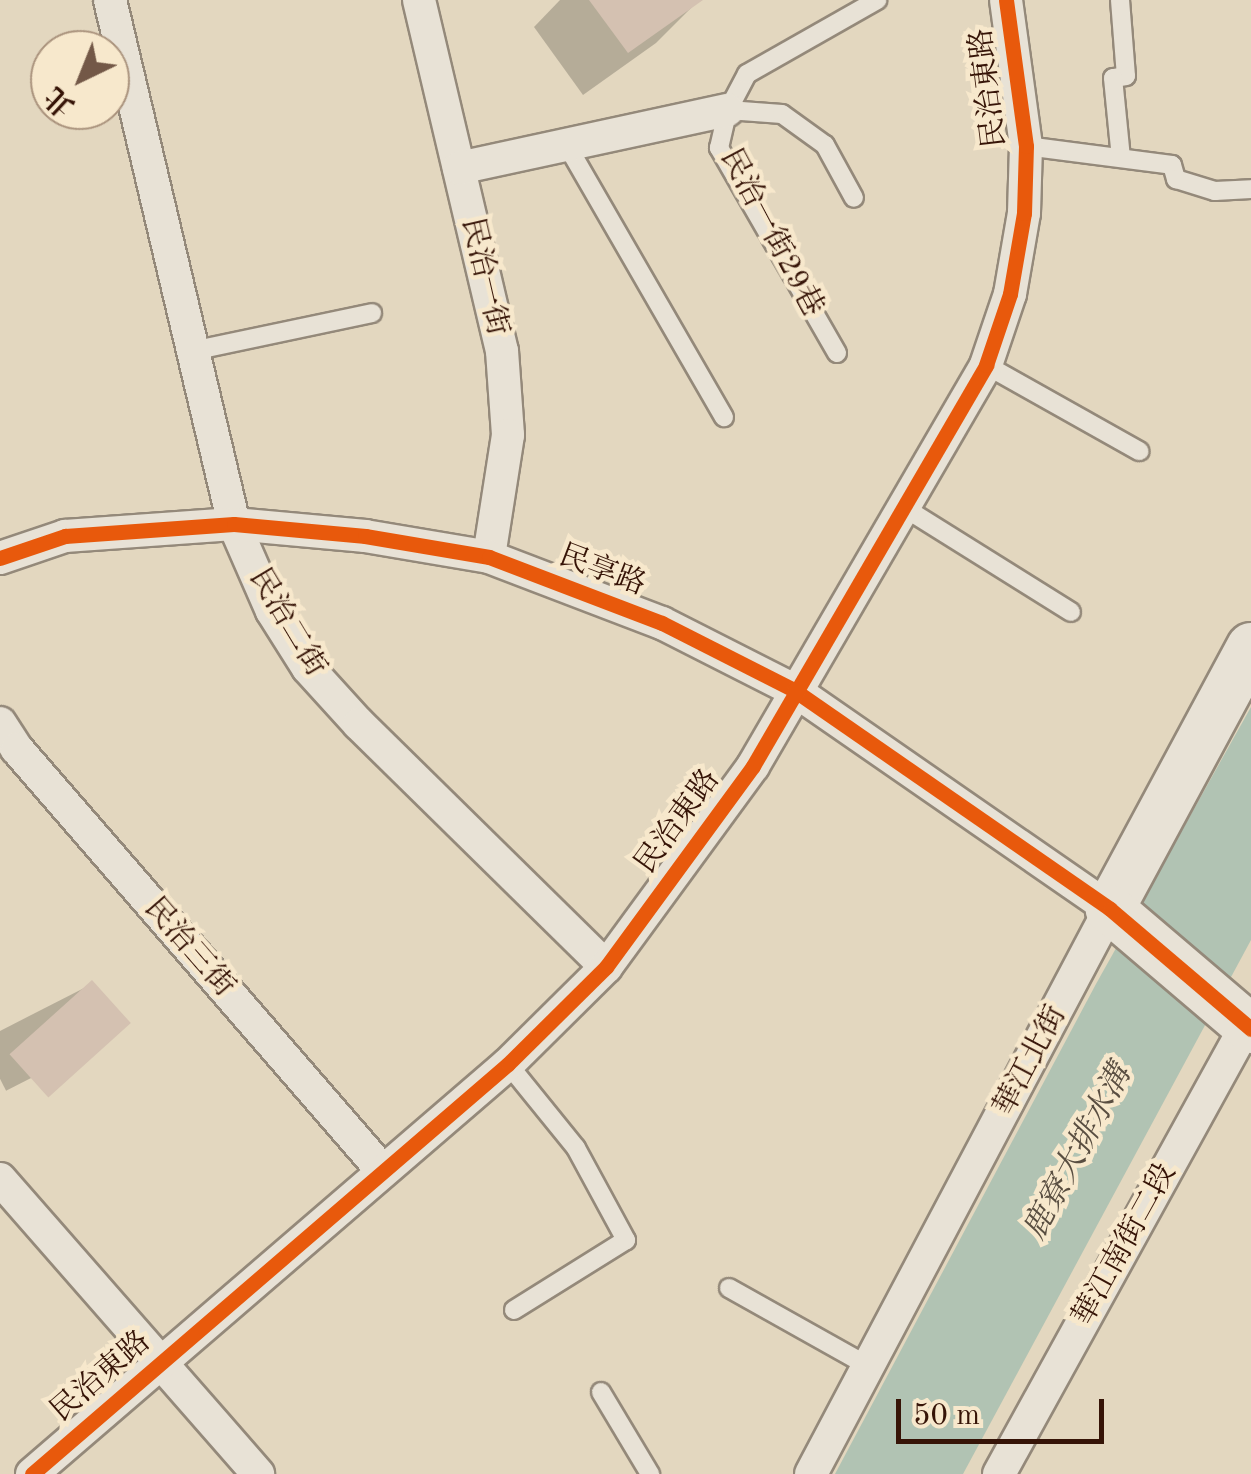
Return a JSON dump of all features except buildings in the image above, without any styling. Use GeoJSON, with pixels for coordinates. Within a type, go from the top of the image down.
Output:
{"type":"FeatureCollection","features":[{"type":"Feature","properties":{"kind":"street","name":"民治二街"},"geometry":{"type":"LineString","coordinates":[[110,0],[234,524],[272,611],[308,668],[358,724],[606,967]]}},
{"type":"Feature","properties":{"kind":"street","name":"民治一街"},"geometry":{"type":"LineString","coordinates":[[419,0],[502,352],[508,435],[489,557]]}},
{"type":"Feature","properties":{"kind":"street","name":"民治東路"},"geometry":{"type":"LineString","coordinates":[[32,1474],[508,1064],[606,967],[753,766],[986,364],[1010,294],[1024,213],[1026,146],[1006,0]]}},
{"type":"Feature","properties":{"kind":"street","name":"民治一街29巷"},"geometry":{"type":"LineString","coordinates":[[459,168],[728,110]]}},
{"type":"Feature","properties":{"kind":"street","name":"民享路"},"geometry":{"type":"LineString","coordinates":[[0,558],[65,536],[234,524],[365,536],[489,557],[662,623],[794,690],[1110,909]]}},
{"type":"Feature","properties":{"kind":"street","name":"華江北街"},"geometry":{"type":"LineString","coordinates":[[811,1474],[1251,646]]}},
{"type":"Feature","properties":{"kind":"street","name":"民治三街"},"geometry":{"type":"LineString","coordinates":[[0,723],[30,764],[382,1170]]}},
{"type":"Feature","properties":{"kind":"street"},"geometry":{"type":"LineString","coordinates":[[1110,909],[1250,1024]]}},
{"type":"Feature","properties":{"kind":"street","name":"華江南街二段"},"geometry":{"type":"LineString","coordinates":[[999,1474],[1250,1024]]}},
{"type":"Feature","properties":{"kind":"street"},"geometry":{"type":"LineString","coordinates":[[0,1180],[162,1360],[258,1474]]}},
{"type":"Feature","properties":{"kind":"lane","name":"民治一街29巷"},"geometry":{"type":"LineString","coordinates":[[836,353],[720,148],[728,110],[748,74],[877,0]]}},
{"type":"Feature","properties":{"kind":"lane"},"geometry":{"type":"LineString","coordinates":[[1120,0],[1126,76],[1113,78],[1121,158]]}},
{"type":"Feature","properties":{"kind":"lane","name":"民治一街29巷"},"geometry":{"type":"LineString","coordinates":[[728,110],[782,114],[825,145],[854,198]]}},
{"type":"Feature","properties":{"kind":"lane"},"geometry":{"type":"LineString","coordinates":[[568,146],[724,417]]}},
{"type":"Feature","properties":{"kind":"lane"},"geometry":{"type":"LineString","coordinates":[[1026,146],[1172,164],[1176,179],[1215,191],[1251,189]]}},
{"type":"Feature","properties":{"kind":"lane"},"geometry":{"type":"LineString","coordinates":[[192,351],[372,313]]}},
{"type":"Feature","properties":{"kind":"lane"},"geometry":{"type":"LineString","coordinates":[[986,364],[1139,451]]}},
{"type":"Feature","properties":{"kind":"lane"},"geometry":{"type":"LineString","coordinates":[[903,508],[1071,612]]}},
{"type":"Feature","properties":{"kind":"lane"},"geometry":{"type":"LineString","coordinates":[[508,1064],[576,1148],[626,1240],[514,1310]]}},
{"type":"Feature","properties":{"kind":"lane"},"geometry":{"type":"LineString","coordinates":[[729,1288],[868,1366]]}},
{"type":"Feature","properties":{"kind":"lane"},"geometry":{"type":"LineString","coordinates":[[601,1392],[650,1474]]}},
{"type":"Feature","properties":{"kind":"water","name":"鹿寮大排水溝"},"geometry":{"type":"Polygon","coordinates":[[[1251,707],[1251,940],[963,1474],[835,1474],[1096,984],[1251,707]]]}},
{"type":"Feature","properties":{"kind":"cycle path"},"geometry":{"type":"LineString","coordinates":[[32,1474],[508,1064],[606,967],[753,766],[986,365],[1010,294],[1024,213],[1026,146],[1006,0]]}},
{"type":"Feature","properties":{"kind":"cycle path"},"geometry":{"type":"LineString","coordinates":[[0,558],[65,536],[234,524],[365,536],[489,557],[662,623],[794,690],[1110,909],[1251,1029]]}}]}
